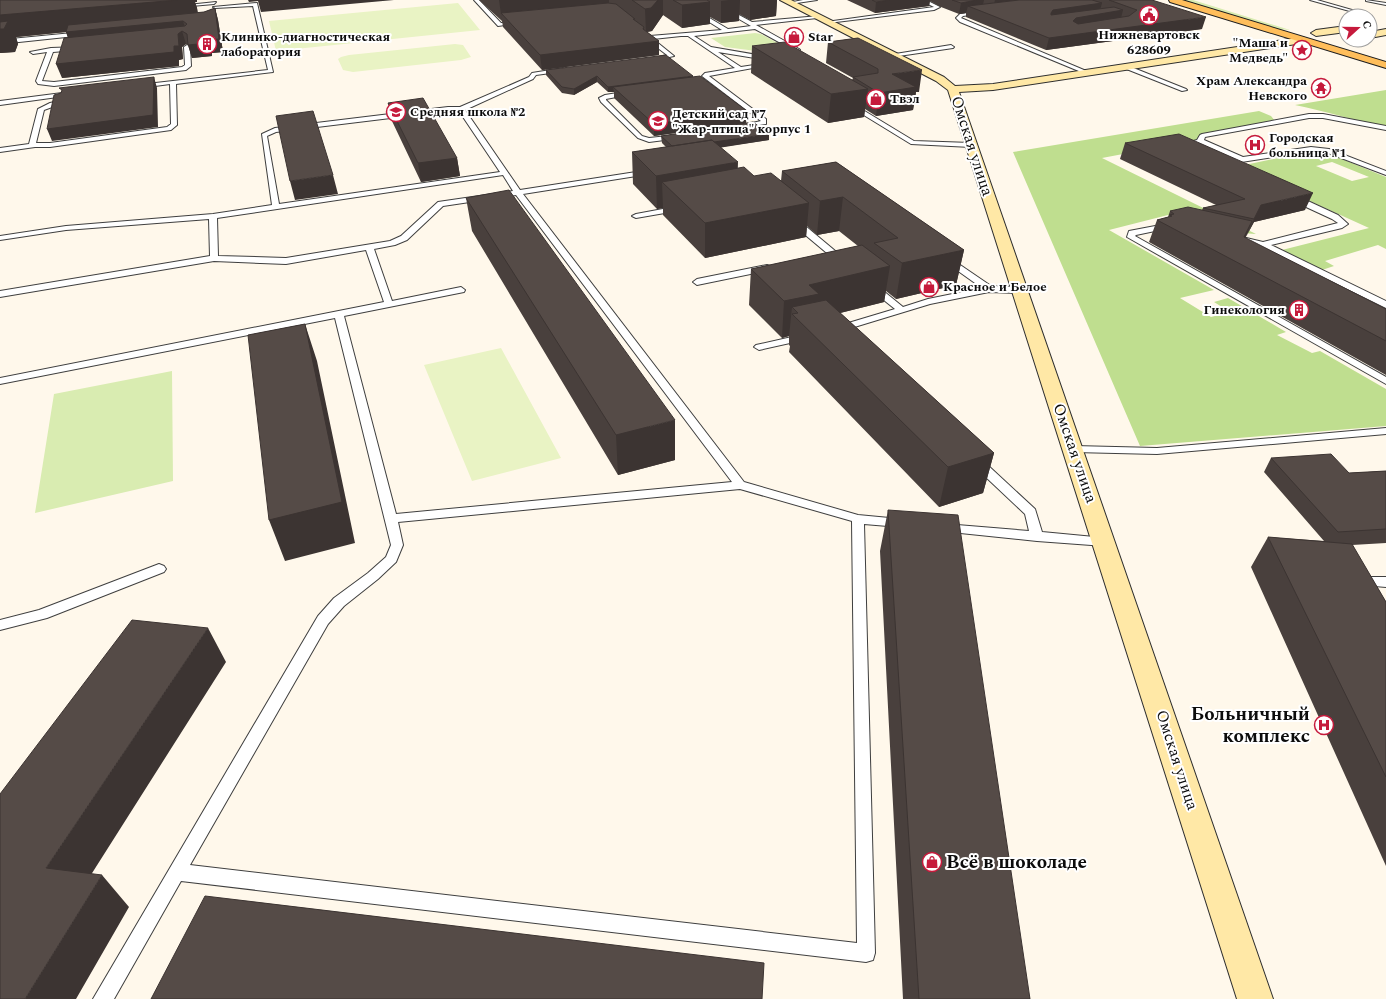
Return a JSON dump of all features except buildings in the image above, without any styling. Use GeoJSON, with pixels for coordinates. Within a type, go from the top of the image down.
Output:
{"type":"FeatureCollection","features":[{"type":"Feature","properties":{"kind":"main road"},"geometry":{"type":"LineString","coordinates":[[1173,0],[1307,33],[1338,38]]}},
{"type":"Feature","properties":{"kind":"main road"},"geometry":{"type":"LineString","coordinates":[[1203,0],[1257,16]]}},
{"type":"Feature","properties":{"kind":"main road","name":"Омская улица"},"geometry":{"type":"LineString","coordinates":[[787,1],[940,79],[953,89],[1105,542],[1255,999]]}},
{"type":"Feature","properties":{"kind":"main road"},"geometry":{"type":"LineString","coordinates":[[1287,25],[1386,65]]}},
{"type":"Feature","properties":{"kind":"main road"},"geometry":{"type":"LineString","coordinates":[[953,89],[993,87],[1088,73],[1307,33],[1338,30]]}},
{"type":"Feature","properties":{"kind":"main road"},"geometry":{"type":"LineString","coordinates":[[1307,33],[1338,38]]}},
{"type":"Feature","properties":{"kind":"lane"},"geometry":{"type":"LineString","coordinates":[[476,0],[500,25],[523,23]]}},
{"type":"Feature","properties":{"kind":"lane"},"geometry":{"type":"LineString","coordinates":[[676,0],[726,30]]}},
{"type":"Feature","properties":{"kind":"lane"},"geometry":{"type":"LineString","coordinates":[[708,0],[804,54]]}},
{"type":"Feature","properties":{"kind":"lane"},"geometry":{"type":"LineString","coordinates":[[787,1],[815,0]]}},
{"type":"Feature","properties":{"kind":"lane"},"geometry":{"type":"LineString","coordinates":[[828,22],[934,9],[938,7],[922,0]]}},
{"type":"Feature","properties":{"kind":"lane"},"geometry":{"type":"LineString","coordinates":[[1312,0],[1342,8]]}},
{"type":"Feature","properties":{"kind":"lane"},"geometry":{"type":"LineString","coordinates":[[1368,0],[1386,4]]}},
{"type":"Feature","properties":{"kind":"lane"},"geometry":{"type":"LineString","coordinates":[[175,6],[263,3]]}},
{"type":"Feature","properties":{"kind":"lane"},"geometry":{"type":"LineString","coordinates":[[134,90],[271,71],[255,4]]}},
{"type":"Feature","properties":{"kind":"lane"},"geometry":{"type":"LineString","coordinates":[[978,6],[985,10],[962,15],[958,18],[962,21],[1088,73]]}},
{"type":"Feature","properties":{"kind":"lane"},"geometry":{"type":"LineString","coordinates":[[250,12],[257,12]]}},
{"type":"Feature","properties":{"kind":"lane"},"geometry":{"type":"LineString","coordinates":[[648,38],[681,34],[689,35],[817,17]]}},
{"type":"Feature","properties":{"kind":"lane"},"geometry":{"type":"LineString","coordinates":[[643,33],[671,56],[650,60]]}},
{"type":"Feature","properties":{"kind":"lane"},"geometry":{"type":"LineString","coordinates":[[0,42],[86,34]]}},
{"type":"Feature","properties":{"kind":"lane"},"geometry":{"type":"LineString","coordinates":[[689,35],[740,69]]}},
{"type":"Feature","properties":{"kind":"lane"},"geometry":{"type":"LineString","coordinates":[[32,52],[81,47]]}},
{"type":"Feature","properties":{"kind":"lane"},"geometry":{"type":"LineString","coordinates":[[51,50],[39,81],[40,83],[54,84],[184,69],[188,66],[187,47]]}},
{"type":"Feature","properties":{"kind":"lane"},"geometry":{"type":"LineString","coordinates":[[892,54],[951,47]]}},
{"type":"Feature","properties":{"kind":"lane"},"geometry":{"type":"LineString","coordinates":[[711,49],[775,62],[705,75],[712,82],[764,120],[764,123],[730,129]]}},
{"type":"Feature","properties":{"kind":"lane"},"geometry":{"type":"LineString","coordinates":[[1126,67],[1184,90]]}},
{"type":"Feature","properties":{"kind":"lane"},"geometry":{"type":"LineString","coordinates":[[276,206],[264,135],[267,132],[461,108],[531,78],[534,74],[573,69]]}},
{"type":"Feature","properties":{"kind":"lane"},"geometry":{"type":"LineString","coordinates":[[705,83],[712,82]]}},
{"type":"Feature","properties":{"kind":"lane"},"geometry":{"type":"LineString","coordinates":[[0,150],[35,145],[50,145],[169,129],[174,125],[173,85]]}},
{"type":"Feature","properties":{"kind":"lane"},"geometry":{"type":"LineString","coordinates":[[634,92],[611,95],[602,98],[603,101],[640,137],[649,140],[656,140],[686,136]]}},
{"type":"Feature","properties":{"kind":"lane"},"geometry":{"type":"LineString","coordinates":[[0,103],[78,93]]}},
{"type":"Feature","properties":{"kind":"lane"},"geometry":{"type":"LineString","coordinates":[[35,145],[32,143],[41,109],[52,104],[75,100]]}},
{"type":"Feature","properties":{"kind":"lane"},"geometry":{"type":"LineString","coordinates":[[847,102],[913,143],[971,145]]}},
{"type":"Feature","properties":{"kind":"lane"},"geometry":{"type":"LineString","coordinates":[[461,108],[518,192],[740,485]]}},
{"type":"Feature","properties":{"kind":"lane"},"geometry":{"type":"LineString","coordinates":[[1200,142],[1202,136],[1308,116],[1323,116],[1386,128]]}},
{"type":"Feature","properties":{"kind":"lane"},"geometry":{"type":"LineString","coordinates":[[1192,152],[1175,146],[1200,142],[1242,159]]}},
{"type":"Feature","properties":{"kind":"lane"},"geometry":{"type":"LineString","coordinates":[[1230,162],[1311,149],[1329,151],[1386,173]]}},
{"type":"Feature","properties":{"kind":"lane"},"geometry":{"type":"LineString","coordinates":[[0,294],[214,258],[286,261],[392,243],[404,238],[440,204],[661,170]]}},
{"type":"Feature","properties":{"kind":"lane"},"geometry":{"type":"LineString","coordinates":[[0,238],[66,228],[213,216],[505,173]]}},
{"type":"Feature","properties":{"kind":"lane"},"geometry":{"type":"LineString","coordinates":[[1263,244],[1344,224],[1335,217],[1287,195]]}},
{"type":"Feature","properties":{"kind":"lane"},"geometry":{"type":"LineString","coordinates":[[636,216],[691,206]]}},
{"type":"Feature","properties":{"kind":"lane"},"geometry":{"type":"LineString","coordinates":[[785,214],[829,255],[850,268]]}},
{"type":"Feature","properties":{"kind":"lane"},"geometry":{"type":"LineString","coordinates":[[213,216],[214,258]]}},
{"type":"Feature","properties":{"kind":"lane"},"geometry":{"type":"LineString","coordinates":[[1180,226],[1165,225],[1132,233],[1131,237],[1386,381]]}},
{"type":"Feature","properties":{"kind":"lane"},"geometry":{"type":"LineString","coordinates":[[1233,237],[1263,244],[1386,305]]}},
{"type":"Feature","properties":{"kind":"lane"},"geometry":{"type":"LineString","coordinates":[[369,247],[389,304]]}},
{"type":"Feature","properties":{"kind":"lane"},"geometry":{"type":"LineString","coordinates":[[938,253],[989,289]]}},
{"type":"Feature","properties":{"kind":"lane"},"geometry":{"type":"LineString","coordinates":[[697,282],[772,266]]}},
{"type":"Feature","properties":{"kind":"lane"},"geometry":{"type":"LineString","coordinates":[[867,282],[902,310]]}},
{"type":"Feature","properties":{"kind":"lane"},"geometry":{"type":"LineString","coordinates":[[847,340],[832,330],[928,302],[989,289],[1020,290]]}},
{"type":"Feature","properties":{"kind":"lane"},"geometry":{"type":"LineString","coordinates":[[0,381],[461,290]]}},
{"type":"Feature","properties":{"kind":"lane"},"geometry":{"type":"LineString","coordinates":[[103,999],[323,620],[339,602],[373,576],[391,559],[397,545],[338,314]]}},
{"type":"Feature","properties":{"kind":"lane"},"geometry":{"type":"LineString","coordinates":[[759,347],[813,335]]}},
{"type":"Feature","properties":{"kind":"lane"},"geometry":{"type":"LineString","coordinates":[[1074,449],[1157,451],[1386,432]]}},
{"type":"Feature","properties":{"kind":"lane"},"geometry":{"type":"LineString","coordinates":[[968,453],[1031,512],[1037,537]]}},
{"type":"Feature","properties":{"kind":"lane"},"geometry":{"type":"LineString","coordinates":[[391,519],[740,485],[858,519],[913,524]]}},
{"type":"Feature","properties":{"kind":"lane"},"geometry":{"type":"LineString","coordinates":[[177,872],[866,953],[858,519]]}},
{"type":"Feature","properties":{"kind":"lane"},"geometry":{"type":"LineString","coordinates":[[936,527],[1105,542]]}},
{"type":"Feature","properties":{"kind":"lane"},"geometry":{"type":"LineString","coordinates":[[0,625],[42,614],[159,569]]}},
{"type":"Feature","properties":{"kind":"lane"},"geometry":{"type":"LineString","coordinates":[[1368,582],[1386,582]]}},
{"type":"Feature","properties":{"kind":"green space"},"geometry":{"type":"Polygon","coordinates":[[[1182,0],[1193,0],[1290,30],[1279,29],[1182,0]]]}},
{"type":"Feature","properties":{"kind":"green space"},"geometry":{"type":"Polygon","coordinates":[[[458,3],[480,30],[276,51],[269,21],[458,3]]]}},
{"type":"Feature","properties":{"kind":"green space"},"geometry":{"type":"Polygon","coordinates":[[[755,33],[761,34],[785,47],[773,53],[725,47],[711,38],[755,33]]]}},
{"type":"Feature","properties":{"kind":"green space"},"geometry":{"type":"Polygon","coordinates":[[[455,44],[463,45],[471,57],[461,60],[353,72],[343,70],[338,59],[349,55],[455,44]]]}},
{"type":"Feature","properties":{"kind":"green space"},"geometry":{"type":"Polygon","coordinates":[[[1386,90],[1386,127],[1295,105],[1386,90]]]}},
{"type":"Feature","properties":{"kind":"green space"},"geometry":{"type":"Polygon","coordinates":[[[1259,111],[1271,116],[1275,121],[1199,136],[1197,140],[1102,158],[1256,234],[1211,229],[1168,215],[1109,230],[1214,290],[1180,298],[1211,317],[1230,312],[1214,302],[1228,298],[1286,332],[1277,335],[1312,353],[1320,351],[1386,389],[1386,426],[1140,446],[1013,152],[1259,111]]]}},
{"type":"Feature","properties":{"kind":"green space"},"geometry":{"type":"Polygon","coordinates":[[[1318,153],[1332,155],[1386,177],[1386,249],[1378,245],[1325,261],[1334,266],[1322,270],[1282,250],[1369,228],[1235,167],[1298,154],[1318,153]],[[1332,162],[1316,166],[1352,181],[1369,177],[1332,162]]]}},
{"type":"Feature","properties":{"kind":"green space"},"geometry":{"type":"Polygon","coordinates":[[[501,348],[561,458],[472,481],[424,365],[501,348]]]}},
{"type":"Feature","properties":{"kind":"green space"},"geometry":{"type":"Polygon","coordinates":[[[172,371],[173,481],[35,513],[54,394],[172,371]]]}},
{"type":"Feature","properties":{"kind":"place","name":"Нижневартовск 628609"},"geometry":{"type":"Point","coordinates":[1149,15]}},
{"type":"Feature","properties":{"kind":"place","name":"Star"},"geometry":{"type":"Point","coordinates":[794,37]}},
{"type":"Feature","properties":{"kind":"place","name":"Клинико-диагностическая лаборатория"},"geometry":{"type":"Point","coordinates":[207,44]}},
{"type":"Feature","properties":{"kind":"place","name":"\"Маша и Медведь\""},"geometry":{"type":"Point","coordinates":[1302,50]}},
{"type":"Feature","properties":{"kind":"place","name":"Храм Александра Невского"},"geometry":{"type":"Point","coordinates":[1321,88]}},
{"type":"Feature","properties":{"kind":"place","name":"Твэл"},"geometry":{"type":"Point","coordinates":[876,99]}},
{"type":"Feature","properties":{"kind":"place","name":"Средняя школа №2"},"geometry":{"type":"Point","coordinates":[396,112]}},
{"type":"Feature","properties":{"kind":"place","name":"Детский сад №7 \"Жар-птица\" корпус 1"},"geometry":{"type":"Point","coordinates":[658,121]}},
{"type":"Feature","properties":{"kind":"place","name":"Городская больница №1"},"geometry":{"type":"Point","coordinates":[1255,145]}},
{"type":"Feature","properties":{"kind":"place","name":"Красное и Белое"},"geometry":{"type":"Point","coordinates":[929,287]}},
{"type":"Feature","properties":{"kind":"place","name":"Гинекология"},"geometry":{"type":"Point","coordinates":[1299,310]}},
{"type":"Feature","properties":{"kind":"place","name":"Больничный комплекс"},"geometry":{"type":"Point","coordinates":[1324,725]}},
{"type":"Feature","properties":{"kind":"place","name":"Всё в шоколаде"},"geometry":{"type":"Point","coordinates":[932,862]}}]}
